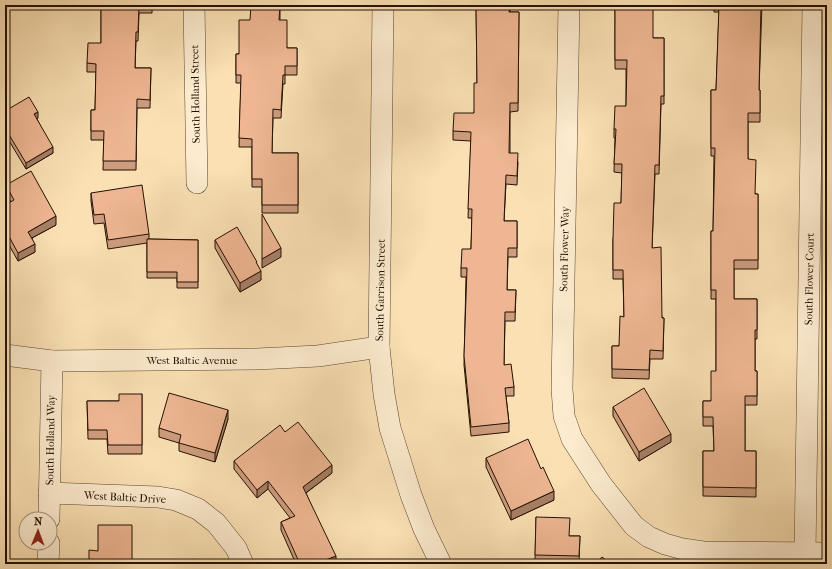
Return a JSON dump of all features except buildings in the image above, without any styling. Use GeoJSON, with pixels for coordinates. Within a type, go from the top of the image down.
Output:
{"type":"FeatureCollection","features":[{"type":"Feature","properties":{"kind":"street","name":"South Holland Street"},"geometry":{"type":"LineString","coordinates":[[194,5],[197,183]]}},
{"type":"Feature","properties":{"kind":"street","name":"South Garrison Street"},"geometry":{"type":"LineString","coordinates":[[383,5],[379,347],[384,394],[390,428],[413,502],[424,529],[442,564]]}},
{"type":"Feature","properties":{"kind":"street","name":"South Flower Way"},"geometry":{"type":"LineString","coordinates":[[569,5],[562,389],[564,416],[572,438],[601,484],[634,526],[649,537],[665,544],[703,552],[827,553]]}},
{"type":"Feature","properties":{"kind":"street","name":"South Flower Court"},"geometry":{"type":"LineString","coordinates":[[805,553],[813,5]]}},
{"type":"Feature","properties":{"kind":"street","name":"West Baltic Avenue"},"geometry":{"type":"LineString","coordinates":[[5,355],[52,361],[257,360],[318,356],[379,347]]}},
{"type":"Feature","properties":{"kind":"street","name":"South Holland Way"},"geometry":{"type":"LineString","coordinates":[[49,511],[52,361]]}},
{"type":"Feature","properties":{"kind":"street","name":"West Baltic Drive"},"geometry":{"type":"LineString","coordinates":[[49,493],[158,497],[176,500],[198,509],[216,523],[236,548],[243,564]]}},
{"type":"Feature","properties":{"kind":"street"},"geometry":{"type":"LineString","coordinates":[[48,564],[49,551]]}}]}
